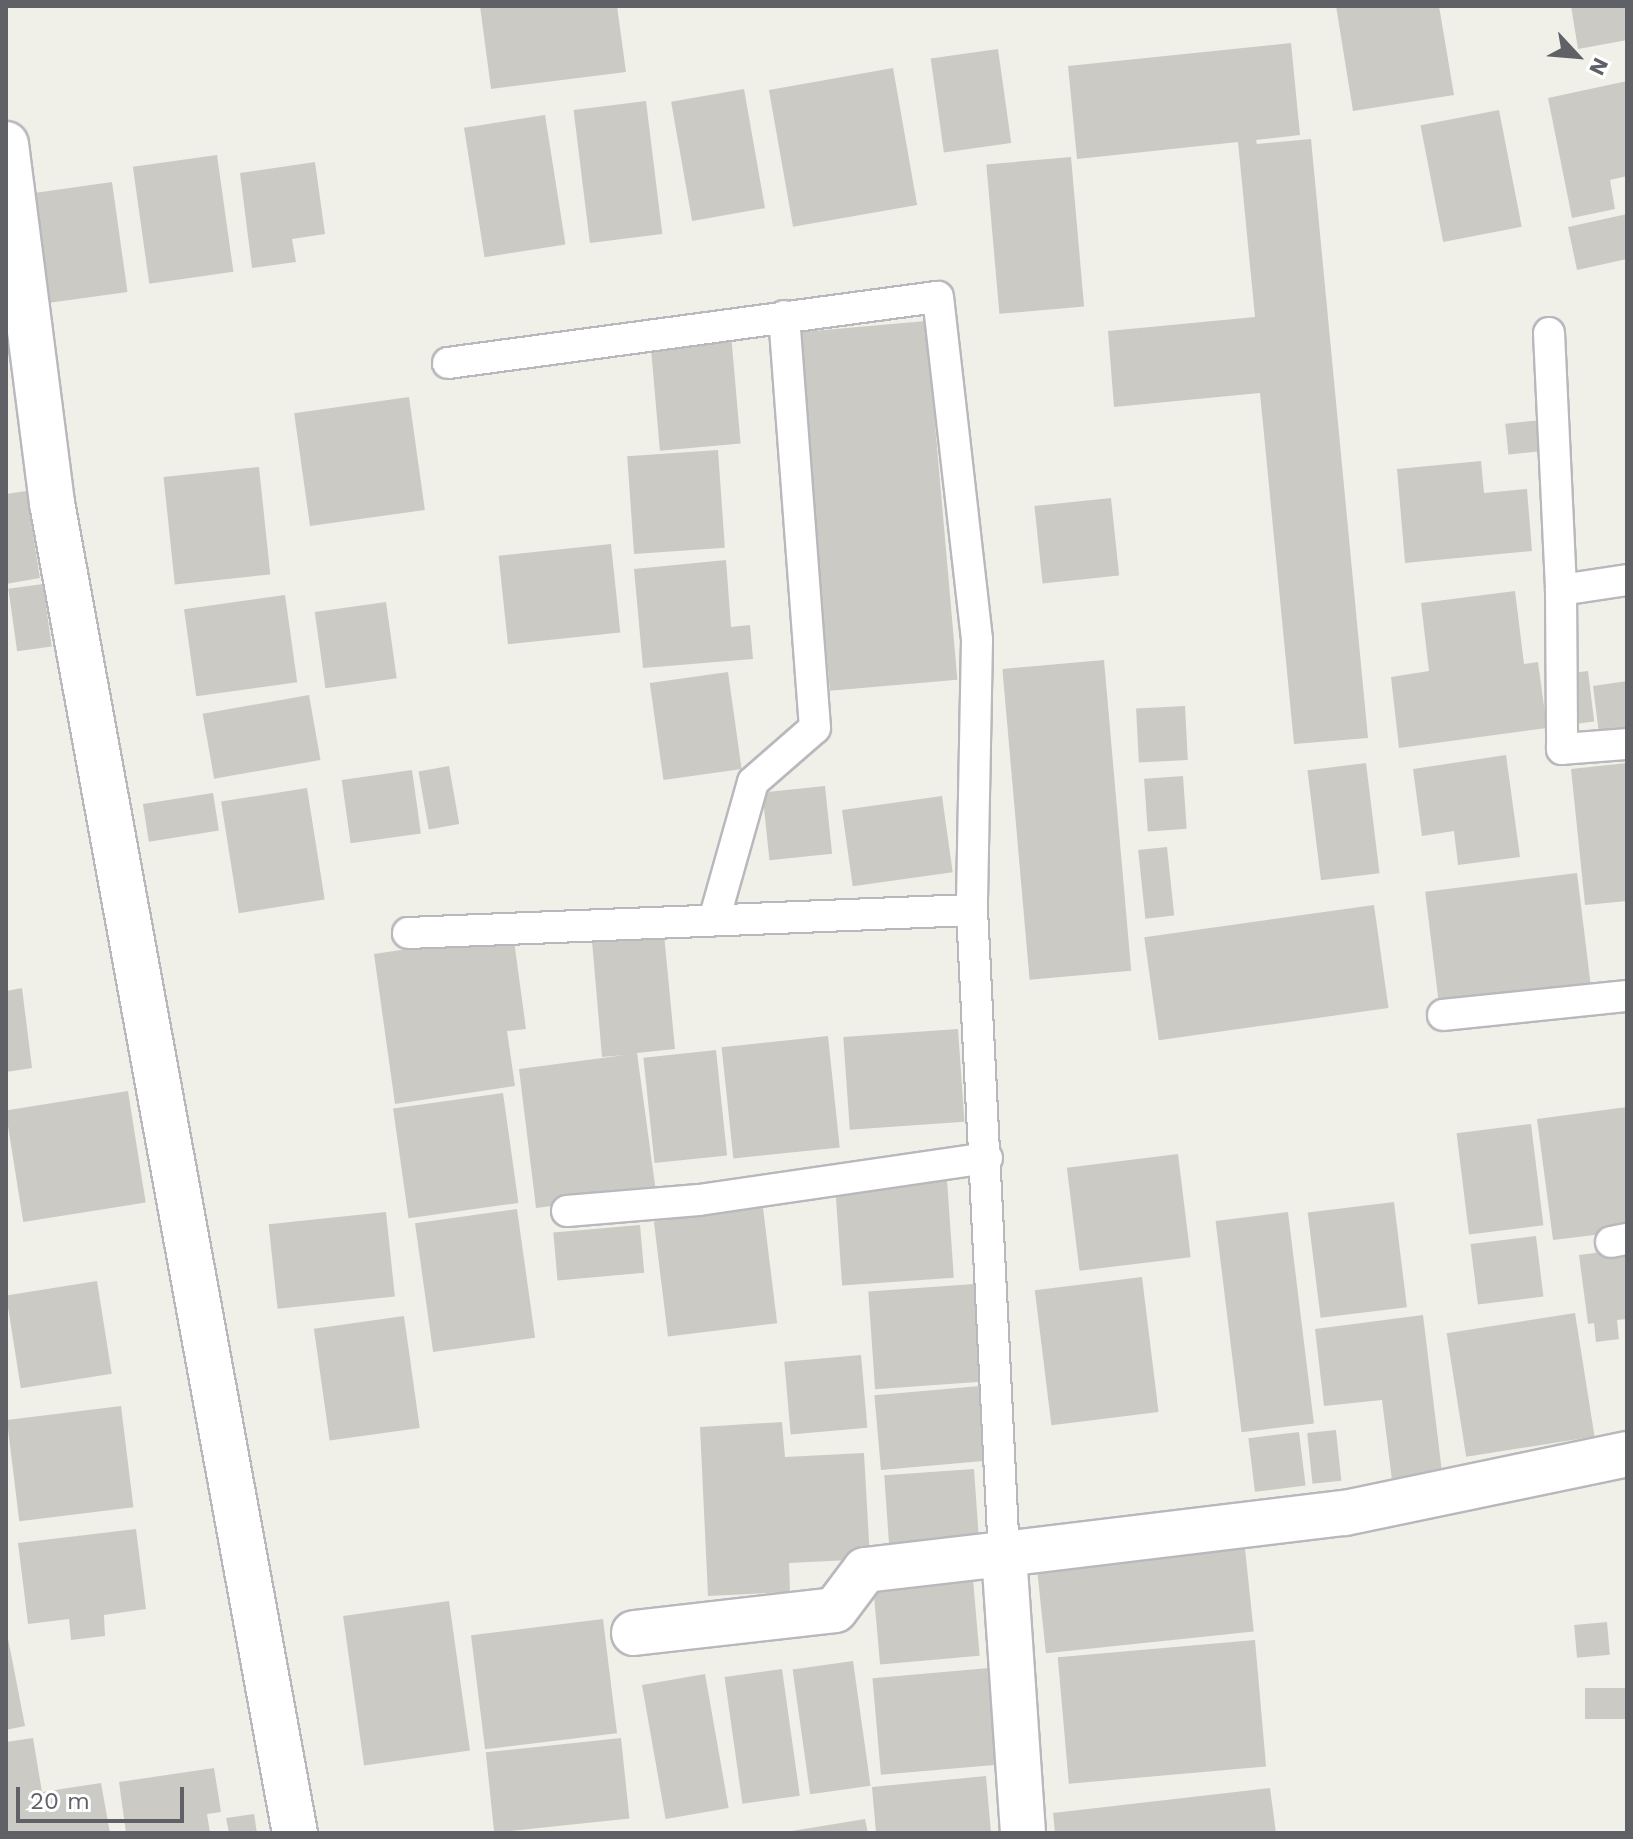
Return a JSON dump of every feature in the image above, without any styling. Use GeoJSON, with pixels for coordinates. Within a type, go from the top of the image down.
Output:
{"type":"FeatureCollection","features":[{"type":"Feature","properties":{"kind":"street"},"geometry":{"type":"LineString","coordinates":[[6,144],[52,503],[295,1833]]}},
{"type":"Feature","properties":{"kind":"street"},"geometry":{"type":"LineString","coordinates":[[634,1633],[835,1610],[865,1570],[1345,1513],[1627,1454]]}},
{"type":"Feature","properties":{"kind":"street"},"geometry":{"type":"LineString","coordinates":[[1004,1554],[1023,1833]]}},
{"type":"Feature","properties":{"kind":"lane"},"geometry":{"type":"LineString","coordinates":[[448,363],[938,297],[977,640],[972,910],[987,1158],[1004,1554]]}},
{"type":"Feature","properties":{"kind":"lane"},"geometry":{"type":"LineString","coordinates":[[714,920],[753,782],[815,728],[784,316]]}},
{"type":"Feature","properties":{"kind":"lane"},"geometry":{"type":"LineString","coordinates":[[1549,333],[1561,590],[1562,749],[1627,744]]}},
{"type":"Feature","properties":{"kind":"lane"},"geometry":{"type":"LineString","coordinates":[[1561,590],[1627,580]]}},
{"type":"Feature","properties":{"kind":"lane"},"geometry":{"type":"LineString","coordinates":[[408,933],[972,910]]}},
{"type":"Feature","properties":{"kind":"lane"},"geometry":{"type":"LineString","coordinates":[[1443,1015],[1627,996]]}},
{"type":"Feature","properties":{"kind":"lane"},"geometry":{"type":"LineString","coordinates":[[567,1211],[699,1200],[987,1158]]}},
{"type":"Feature","properties":{"kind":"building"},"geometry":{"type":"Polygon","coordinates":[[[480,6],[617,6],[626,72],[491,89],[480,6]]]}},
{"type":"Feature","properties":{"kind":"building"},"geometry":{"type":"Polygon","coordinates":[[[1336,6],[1439,6],[1454,95],[1353,111],[1336,6]]]}},
{"type":"Feature","properties":{"kind":"building"},"geometry":{"type":"Polygon","coordinates":[[[1571,6],[1627,6],[1627,40],[1578,49],[1571,6]]]}},
{"type":"Feature","properties":{"kind":"building"},"geometry":{"type":"Polygon","coordinates":[[[1291,43],[1300,135],[1256,140],[1257,144],[1311,139],[1368,738],[1294,744],[1260,393],[1114,407],[1108,331],[1255,317],[1238,142],[1077,159],[1068,66],[1291,43]]]}},
{"type":"Feature","properties":{"kind":"building"},"geometry":{"type":"Polygon","coordinates":[[[998,49],[1011,143],[944,153],[931,58],[998,49]]]}},
{"type":"Feature","properties":{"kind":"building"},"geometry":{"type":"Polygon","coordinates":[[[893,68],[917,205],[793,227],[769,90],[893,68]]]}},
{"type":"Feature","properties":{"kind":"building"},"geometry":{"type":"Polygon","coordinates":[[[1627,81],[1627,176],[1610,180],[1615,209],[1572,218],[1548,98],[1627,81]]]}},
{"type":"Feature","properties":{"kind":"building"},"geometry":{"type":"Polygon","coordinates":[[[744,89],[765,208],[692,221],[671,102],[744,89]]]}},
{"type":"Feature","properties":{"kind":"building"},"geometry":{"type":"Polygon","coordinates":[[[646,101],[662,234],[590,243],[574,110],[646,101]]]}},
{"type":"Feature","properties":{"kind":"building"},"geometry":{"type":"Polygon","coordinates":[[[1499,110],[1522,227],[1443,242],[1420,125],[1499,110]]]}},
{"type":"Feature","properties":{"kind":"building"},"geometry":{"type":"Polygon","coordinates":[[[545,115],[565,244],[485,257],[464,128],[545,115]]]}},
{"type":"Feature","properties":{"kind":"building"},"geometry":{"type":"Polygon","coordinates":[[[217,155],[233,272],[149,284],[133,167],[217,155]]]}},
{"type":"Feature","properties":{"kind":"building"},"geometry":{"type":"Polygon","coordinates":[[[1071,157],[1084,306],[999,314],[986,164],[1071,157]]]}},
{"type":"Feature","properties":{"kind":"building"},"geometry":{"type":"Polygon","coordinates":[[[315,162],[325,234],[292,239],[296,262],[252,268],[240,173],[315,162]]]}},
{"type":"Feature","properties":{"kind":"building"},"geometry":{"type":"Polygon","coordinates":[[[112,182],[127,292],[44,304],[29,194],[112,182]]]}},
{"type":"Feature","properties":{"kind":"building"},"geometry":{"type":"Polygon","coordinates":[[[1627,214],[1627,259],[1577,270],[1568,227],[1627,214]]]}},
{"type":"Feature","properties":{"kind":"building"},"geometry":{"type":"Polygon","coordinates":[[[926,321],[957,680],[830,691],[798,332],[926,321]]]}},
{"type":"Feature","properties":{"kind":"building"},"geometry":{"type":"Polygon","coordinates":[[[731,334],[741,444],[660,451],[650,341],[731,334]]]}},
{"type":"Feature","properties":{"kind":"building"},"geometry":{"type":"Polygon","coordinates":[[[409,397],[425,510],[310,526],[294,413],[409,397]]]}},
{"type":"Feature","properties":{"kind":"building"},"geometry":{"type":"Polygon","coordinates":[[[1541,420],[1544,451],[1508,455],[1505,424],[1541,420]]]}},
{"type":"Feature","properties":{"kind":"building"},"geometry":{"type":"Polygon","coordinates":[[[718,450],[725,548],[634,554],[627,456],[718,450]]]}},
{"type":"Feature","properties":{"kind":"building"},"geometry":{"type":"Polygon","coordinates":[[[1481,461],[1484,493],[1527,489],[1532,551],[1405,563],[1397,469],[1481,461]]]}},
{"type":"Feature","properties":{"kind":"building"},"geometry":{"type":"Polygon","coordinates":[[[259,467],[270,574],[175,584],[164,477],[259,467]]]}},
{"type":"Feature","properties":{"kind":"building"},"geometry":{"type":"Polygon","coordinates":[[[26,491],[40,578],[6,584],[6,494],[26,491]]]}},
{"type":"Feature","properties":{"kind":"building"},"geometry":{"type":"Polygon","coordinates":[[[1111,498],[1119,576],[1043,584],[1034,506],[1111,498]]]}},
{"type":"Feature","properties":{"kind":"building"},"geometry":{"type":"Polygon","coordinates":[[[611,544],[620,633],[508,644],[499,556],[611,544]]]}},
{"type":"Feature","properties":{"kind":"building"},"geometry":{"type":"Polygon","coordinates":[[[726,560],[731,627],[750,625],[753,659],[643,668],[634,569],[726,560]]]}},
{"type":"Feature","properties":{"kind":"building"},"geometry":{"type":"Polygon","coordinates":[[[43,584],[52,646],[17,651],[8,589],[43,584]]]}},
{"type":"Feature","properties":{"kind":"building"},"geometry":{"type":"Polygon","coordinates":[[[1515,591],[1524,664],[1538,662],[1547,728],[1399,748],[1391,677],[1429,671],[1421,603],[1515,591]]]}},
{"type":"Feature","properties":{"kind":"building"},"geometry":{"type":"Polygon","coordinates":[[[285,595],[297,682],[196,696],[184,609],[285,595]]]}},
{"type":"Feature","properties":{"kind":"building"},"geometry":{"type":"Polygon","coordinates":[[[386,602],[397,678],[325,688],[315,612],[386,602]]]}},
{"type":"Feature","properties":{"kind":"building"},"geometry":{"type":"Polygon","coordinates":[[[1104,660],[1131,971],[1030,980],[1002,669],[1104,660]]]}},
{"type":"Feature","properties":{"kind":"building"},"geometry":{"type":"Polygon","coordinates":[[[1588,671],[1594,722],[1560,726],[1554,675],[1588,671]]]}},
{"type":"Feature","properties":{"kind":"building"},"geometry":{"type":"Polygon","coordinates":[[[728,672],[742,769],[663,780],[650,683],[728,672]]]}},
{"type":"Feature","properties":{"kind":"building"},"geometry":{"type":"Polygon","coordinates":[[[1627,681],[1627,738],[1600,742],[1593,686],[1627,681]]]}},
{"type":"Feature","properties":{"kind":"building"},"geometry":{"type":"Polygon","coordinates":[[[309,695],[320,760],[214,779],[203,714],[309,695]]]}},
{"type":"Feature","properties":{"kind":"building"},"geometry":{"type":"Polygon","coordinates":[[[1185,706],[1188,760],[1139,762],[1136,709],[1185,706]]]}},
{"type":"Feature","properties":{"kind":"building"},"geometry":{"type":"Polygon","coordinates":[[[1506,755],[1520,857],[1458,865],[1454,831],[1422,836],[1413,769],[1506,755]]]}},
{"type":"Feature","properties":{"kind":"building"},"geometry":{"type":"Polygon","coordinates":[[[1366,763],[1380,873],[1321,880],[1307,770],[1366,763]]]}},
{"type":"Feature","properties":{"kind":"building"},"geometry":{"type":"Polygon","coordinates":[[[1627,763],[1627,901],[1585,905],[1571,769],[1627,763]]]}},
{"type":"Feature","properties":{"kind":"building"},"geometry":{"type":"Polygon","coordinates":[[[449,766],[459,824],[429,829],[418,771],[449,766]]]}},
{"type":"Feature","properties":{"kind":"building"},"geometry":{"type":"Polygon","coordinates":[[[412,770],[421,833],[351,843],[342,780],[412,770]]]}},
{"type":"Feature","properties":{"kind":"building"},"geometry":{"type":"Polygon","coordinates":[[[1183,776],[1187,829],[1148,832],[1144,779],[1183,776]]]}},
{"type":"Feature","properties":{"kind":"building"},"geometry":{"type":"Polygon","coordinates":[[[825,786],[832,854],[769,860],[762,793],[825,786]]]}},
{"type":"Feature","properties":{"kind":"building"},"geometry":{"type":"Polygon","coordinates":[[[307,788],[325,900],[239,913],[221,802],[307,788]]]}},
{"type":"Feature","properties":{"kind":"building"},"geometry":{"type":"Polygon","coordinates":[[[213,793],[219,831],[149,842],[143,804],[213,793]]]}},
{"type":"Feature","properties":{"kind":"building"},"geometry":{"type":"Polygon","coordinates":[[[942,796],[953,872],[853,886],[842,810],[942,796]]]}},
{"type":"Feature","properties":{"kind":"building"},"geometry":{"type":"Polygon","coordinates":[[[1167,847],[1174,916],[1145,919],[1138,850],[1167,847]]]}},
{"type":"Feature","properties":{"kind":"building"},"geometry":{"type":"Polygon","coordinates":[[[1577,873],[1591,983],[1439,1002],[1425,892],[1577,873]]]}},
{"type":"Feature","properties":{"kind":"building"},"geometry":{"type":"Polygon","coordinates":[[[1374,905],[1388,1008],[1159,1040],[1144,937],[1374,905]]]}},
{"type":"Feature","properties":{"kind":"building"},"geometry":{"type":"Polygon","coordinates":[[[513,933],[526,1029],[507,1031],[515,1086],[395,1104],[374,954],[513,933]]]}},
{"type":"Feature","properties":{"kind":"building"},"geometry":{"type":"Polygon","coordinates":[[[664,934],[675,1049],[637,1053],[656,1192],[536,1208],[519,1069],[625,1055],[602,1057],[592,941],[664,934]]]}},
{"type":"Feature","properties":{"kind":"building"},"geometry":{"type":"Polygon","coordinates":[[[22,988],[32,1068],[6,1072],[6,991],[22,988]]]}},
{"type":"Feature","properties":{"kind":"building"},"geometry":{"type":"Polygon","coordinates":[[[958,1029],[964,1122],[850,1130],[843,1037],[958,1029]]]}},
{"type":"Feature","properties":{"kind":"building"},"geometry":{"type":"Polygon","coordinates":[[[828,1036],[840,1147],[733,1159],[722,1047],[828,1036]]]}},
{"type":"Feature","properties":{"kind":"building"},"geometry":{"type":"Polygon","coordinates":[[[716,1050],[727,1155],[654,1163],[643,1058],[716,1050]]]}},
{"type":"Feature","properties":{"kind":"building"},"geometry":{"type":"Polygon","coordinates":[[[128,1091],[146,1203],[23,1222],[6,1110],[128,1091]]]}},
{"type":"Feature","properties":{"kind":"building"},"geometry":{"type":"Polygon","coordinates":[[[503,1093],[518,1203],[409,1218],[393,1108],[503,1093]]]}},
{"type":"Feature","properties":{"kind":"building"},"geometry":{"type":"Polygon","coordinates":[[[1627,1107],[1627,1231],[1553,1240],[1537,1119],[1627,1107]]]}},
{"type":"Feature","properties":{"kind":"building"},"geometry":{"type":"Polygon","coordinates":[[[1531,1124],[1543,1225],[1469,1234],[1457,1133],[1531,1124]]]}},
{"type":"Feature","properties":{"kind":"building"},"geometry":{"type":"Polygon","coordinates":[[[1178,1154],[1191,1257],[1080,1271],[1067,1168],[1178,1154]]]}},
{"type":"Feature","properties":{"kind":"building"},"geometry":{"type":"Polygon","coordinates":[[[947,1180],[954,1278],[842,1286],[835,1188],[947,1180]]]}},
{"type":"Feature","properties":{"kind":"building"},"geometry":{"type":"Polygon","coordinates":[[[1394,1202],[1407,1307],[1321,1318],[1308,1213],[1394,1202]]]}},
{"type":"Feature","properties":{"kind":"building"},"geometry":{"type":"Polygon","coordinates":[[[763,1208],[777,1323],[668,1337],[654,1221],[763,1208]]]}},
{"type":"Feature","properties":{"kind":"building"},"geometry":{"type":"Polygon","coordinates":[[[517,1209],[535,1338],[433,1352],[415,1223],[517,1209]]]}},
{"type":"Feature","properties":{"kind":"building"},"geometry":{"type":"Polygon","coordinates":[[[386,1212],[395,1297],[278,1309],[269,1224],[386,1212]]]}},
{"type":"Feature","properties":{"kind":"building"},"geometry":{"type":"Polygon","coordinates":[[[1288,1212],[1314,1423],[1242,1432],[1216,1221],[1288,1212]]]}},
{"type":"Feature","properties":{"kind":"building"},"geometry":{"type":"Polygon","coordinates":[[[640,1225],[644,1273],[558,1280],[553,1233],[640,1225]]]}},
{"type":"Feature","properties":{"kind":"building"},"geometry":{"type":"Polygon","coordinates":[[[1536,1236],[1543,1297],[1478,1305],[1470,1244],[1536,1236]]]}},
{"type":"Feature","properties":{"kind":"building"},"geometry":{"type":"Polygon","coordinates":[[[1627,1249],[1627,1319],[1617,1320],[1619,1339],[1596,1342],[1594,1323],[1588,1324],[1579,1255],[1627,1249]]]}},
{"type":"Feature","properties":{"kind":"building"},"geometry":{"type":"Polygon","coordinates":[[[1142,1277],[1159,1412],[1051,1425],[1035,1290],[1142,1277]]]}},
{"type":"Feature","properties":{"kind":"building"},"geometry":{"type":"Polygon","coordinates":[[[97,1281],[112,1374],[21,1388],[6,1295],[97,1281]]]}},
{"type":"Feature","properties":{"kind":"building"},"geometry":{"type":"Polygon","coordinates":[[[974,1284],[981,1382],[875,1389],[868,1291],[974,1284]]]}},
{"type":"Feature","properties":{"kind":"building"},"geometry":{"type":"Polygon","coordinates":[[[1575,1313],[1595,1436],[1466,1457],[1447,1333],[1575,1313]]]}},
{"type":"Feature","properties":{"kind":"building"},"geometry":{"type":"Polygon","coordinates":[[[1423,1315],[1443,1481],[1393,1488],[1382,1400],[1324,1406],[1315,1329],[1423,1315]]]}},
{"type":"Feature","properties":{"kind":"building"},"geometry":{"type":"Polygon","coordinates":[[[404,1316],[420,1428],[330,1441],[314,1329],[404,1316]]]}},
{"type":"Feature","properties":{"kind":"building"},"geometry":{"type":"Polygon","coordinates":[[[861,1355],[867,1428],[791,1434],[784,1362],[861,1355]]]}},
{"type":"Feature","properties":{"kind":"building"},"geometry":{"type":"Polygon","coordinates":[[[980,1386],[987,1461],[881,1470],[874,1395],[980,1386]]]}},
{"type":"Feature","properties":{"kind":"building"},"geometry":{"type":"Polygon","coordinates":[[[121,1406],[133,1507],[19,1521],[7,1420],[121,1406]]]}},
{"type":"Feature","properties":{"kind":"building"},"geometry":{"type":"Polygon","coordinates":[[[782,1422],[785,1457],[864,1453],[870,1559],[789,1563],[790,1592],[708,1596],[700,1427],[782,1422]]]}},
{"type":"Feature","properties":{"kind":"building"},"geometry":{"type":"Polygon","coordinates":[[[1336,1430],[1341,1481],[1312,1484],[1307,1433],[1336,1430]]]}},
{"type":"Feature","properties":{"kind":"building"},"geometry":{"type":"Polygon","coordinates":[[[1299,1432],[1306,1486],[1255,1492],[1248,1438],[1299,1432]]]}},
{"type":"Feature","properties":{"kind":"building"},"geometry":{"type":"Polygon","coordinates":[[[974,1469],[980,1549],[890,1555],[884,1475],[974,1469]]]}},
{"type":"Feature","properties":{"kind":"building"},"geometry":{"type":"Polygon","coordinates":[[[136,1529],[146,1609],[104,1615],[105,1636],[71,1640],[69,1619],[28,1624],[18,1543],[136,1529]]]}},
{"type":"Feature","properties":{"kind":"building"},"geometry":{"type":"Polygon","coordinates":[[[1244,1539],[1254,1631],[1046,1653],[1036,1561],[1244,1539]]]}},
{"type":"Feature","properties":{"kind":"building"},"geometry":{"type":"Polygon","coordinates":[[[972,1568],[980,1656],[880,1664],[872,1577],[972,1568]]]}},
{"type":"Feature","properties":{"kind":"building"},"geometry":{"type":"Polygon","coordinates":[[[449,1601],[470,1751],[364,1765],[343,1616],[449,1601]]]}},
{"type":"Feature","properties":{"kind":"building"},"geometry":{"type":"Polygon","coordinates":[[[603,1619],[617,1733],[485,1749],[471,1635],[603,1619]]]}},
{"type":"Feature","properties":{"kind":"building"},"geometry":{"type":"Polygon","coordinates":[[[1607,1622],[1610,1655],[1577,1658],[1574,1625],[1607,1622]]]}},
{"type":"Feature","properties":{"kind":"building"},"geometry":{"type":"Polygon","coordinates":[[[6,1628],[25,1726],[6,1730],[6,1628]]]}},
{"type":"Feature","properties":{"kind":"building"},"geometry":{"type":"Polygon","coordinates":[[[1255,1640],[1266,1767],[1069,1784],[1058,1657],[1255,1640]]]}},
{"type":"Feature","properties":{"kind":"building"},"geometry":{"type":"Polygon","coordinates":[[[853,1661],[871,1786],[810,1794],[793,1669],[853,1661]]]}},
{"type":"Feature","properties":{"kind":"building"},"geometry":{"type":"Polygon","coordinates":[[[989,1668],[997,1765],[881,1775],[872,1678],[989,1668]]]}},
{"type":"Feature","properties":{"kind":"building"},"geometry":{"type":"Polygon","coordinates":[[[782,1669],[800,1796],[742,1804],[725,1677],[782,1669]]]}},
{"type":"Feature","properties":{"kind":"building"},"geometry":{"type":"Polygon","coordinates":[[[705,1674],[729,1808],[666,1819],[642,1685],[705,1674]]]}},
{"type":"Feature","properties":{"kind":"building"},"geometry":{"type":"Polygon","coordinates":[[[1585,1688],[1627,1688],[1627,1719],[1585,1719],[1585,1688]]]}},
{"type":"Feature","properties":{"kind":"building"},"geometry":{"type":"Polygon","coordinates":[[[33,1738],[42,1792],[101,1783],[110,1833],[6,1833],[6,1742],[33,1738]]]}},
{"type":"Feature","properties":{"kind":"building"},"geometry":{"type":"Polygon","coordinates":[[[621,1738],[629,1819],[494,1833],[486,1752],[621,1738]]]}},
{"type":"Feature","properties":{"kind":"building"},"geometry":{"type":"Polygon","coordinates":[[[214,1768],[221,1812],[207,1814],[210,1833],[126,1833],[119,1782],[214,1768]]]}},
{"type":"Feature","properties":{"kind":"building"},"geometry":{"type":"Polygon","coordinates":[[[986,1776],[991,1833],[876,1833],[872,1787],[986,1776]]]}},
{"type":"Feature","properties":{"kind":"building"},"geometry":{"type":"Polygon","coordinates":[[[1270,1788],[1276,1833],[1055,1833],[1053,1813],[1270,1788]]]}},
{"type":"Feature","properties":{"kind":"building"},"geometry":{"type":"Polygon","coordinates":[[[254,1814],[257,1833],[229,1833],[226,1818],[254,1814]]]}},
{"type":"Feature","properties":{"kind":"building"},"geometry":{"type":"Polygon","coordinates":[[[865,1819],[868,1833],[792,1831],[865,1819]]]}}]}
